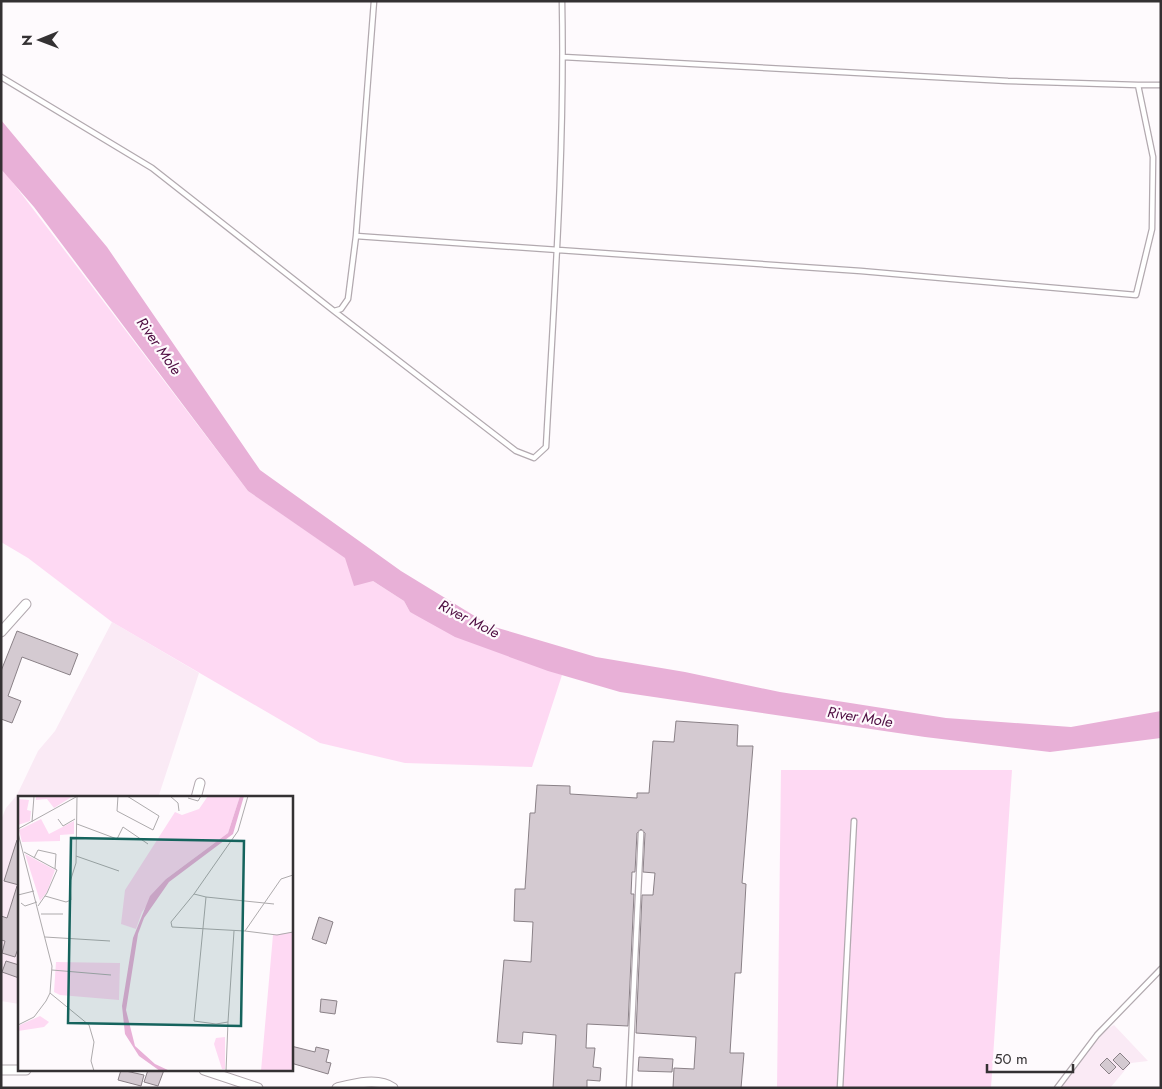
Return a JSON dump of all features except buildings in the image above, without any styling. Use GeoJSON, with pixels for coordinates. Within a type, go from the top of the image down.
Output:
{"type":"FeatureCollection","features":[{"type":"Feature","properties":{"kind":"street"},"geometry":{"type":"LineString","coordinates":[[1,632],[26,604]]}},
{"type":"Feature","properties":{"kind":"street"},"geometry":{"type":"LineString","coordinates":[[197,796],[200,783]]}},
{"type":"Feature","properties":{"kind":"street"},"geometry":{"type":"LineString","coordinates":[[1,1070],[18,1070]]}},
{"type":"Feature","properties":{"kind":"street"},"geometry":{"type":"LineString","coordinates":[[210,1072],[258,1088]]}},
{"type":"Feature","properties":{"kind":"street"},"geometry":{"type":"LineString","coordinates":[[337,1088],[359,1082],[389,1084],[393,1088]]}},
{"type":"Feature","properties":{"kind":"lane"},"geometry":{"type":"LineString","coordinates":[[334,310],[341,309],[348,299],[356,236],[374,1]]}},
{"type":"Feature","properties":{"kind":"lane"},"geometry":{"type":"LineString","coordinates":[[1,77],[152,168],[516,451],[534,458],[546,447],[563,57],[562,1]]}},
{"type":"Feature","properties":{"kind":"lane"},"geometry":{"type":"LineString","coordinates":[[563,57],[1008,81],[1161,85]]}},
{"type":"Feature","properties":{"kind":"lane"},"geometry":{"type":"LineString","coordinates":[[356,236],[871,271],[1136,295],[1152,229],[1153,211],[1153,157],[1138,85]]}},
{"type":"Feature","properties":{"kind":"lane"},"geometry":{"type":"LineString","coordinates":[[840,1088],[854,821]]}},
{"type":"Feature","properties":{"kind":"lane"},"geometry":{"type":"LineString","coordinates":[[629,1088],[641,833]]}},
{"type":"Feature","properties":{"kind":"lane"},"geometry":{"type":"LineString","coordinates":[[1057,1088],[1097,1035],[1161,969]]}},
{"type":"Feature","properties":{"kind":"shaded area"},"geometry":{"type":"Polygon","coordinates":[[[1,167],[248,491],[346,558],[373,581],[404,601],[410,612],[562,675],[532,767],[405,763],[320,743],[112,622],[28,558],[1,542],[1,167]]]}},
{"type":"Feature","properties":{"kind":"shaded area"},"geometry":{"type":"Polygon","coordinates":[[[112,622],[199,673],[159,796],[18,796],[18,1004],[1,1001],[1,820],[6,808],[17,795],[38,751],[55,731],[112,622]]]}},
{"type":"Feature","properties":{"kind":"shaded area"},"geometry":{"type":"Polygon","coordinates":[[[781,770],[1012,770],[991,1088],[777,1088],[781,770]]]}},
{"type":"Feature","properties":{"kind":"shaded area"},"geometry":{"type":"Polygon","coordinates":[[[1114,1025],[1148,1061],[1131,1063],[1110,1088],[1057,1088],[1097,1035],[1114,1025]]]}},
{"type":"Feature","properties":{"kind":"water","name":"River Mole"},"geometry":{"type":"Polygon","coordinates":[[[1,120],[107,247],[260,470],[401,571],[491,626],[596,657],[685,672],[780,692],[946,718],[1071,727],[1161,711],[1161,738],[1050,752],[925,737],[620,692],[548,671],[455,637],[410,612],[404,601],[373,581],[354,586],[345,558],[248,491],[34,207],[1,169],[1,120]]]}}]}
